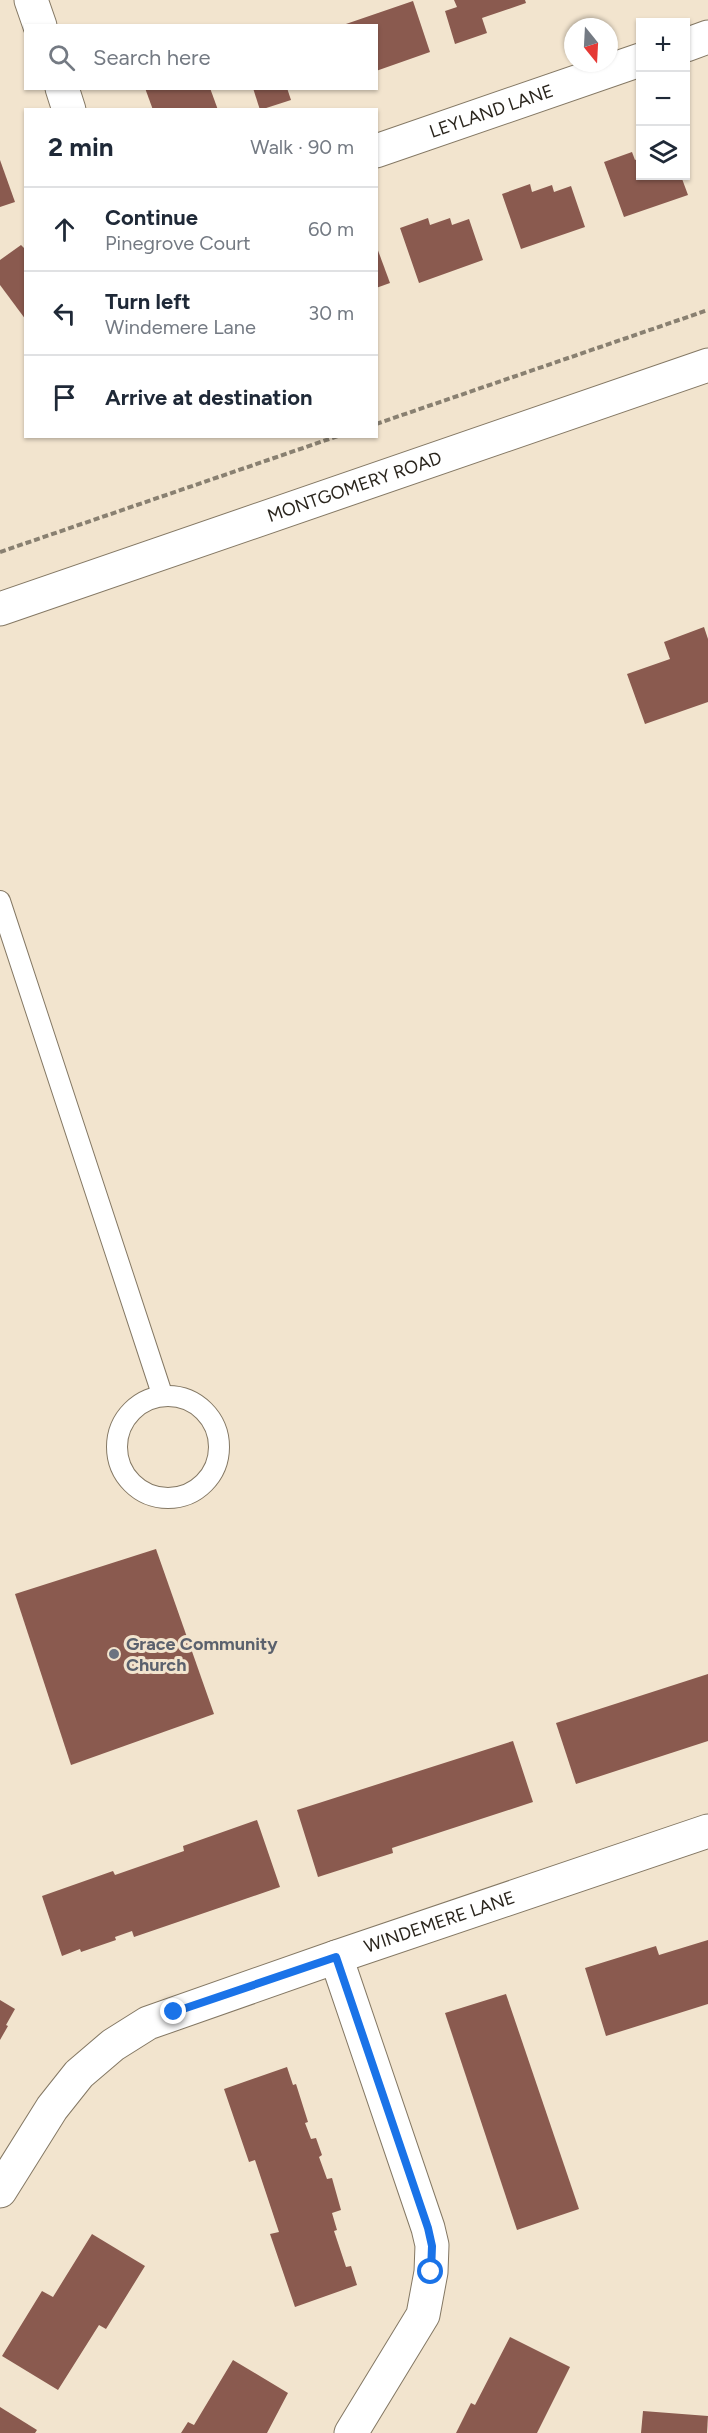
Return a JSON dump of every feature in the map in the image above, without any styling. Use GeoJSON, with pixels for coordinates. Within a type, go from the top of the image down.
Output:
{"type":"FeatureCollection","features":[{"type":"Feature","properties":{"kind":"street"},"geometry":{"type":"LineString","coordinates":[[31,0],[39,24]]}},
{"type":"Feature","properties":{"kind":"street"},"geometry":{"type":"LineString","coordinates":[[690,44],[708,37]]}},
{"type":"Feature","properties":{"kind":"street","name":"LEYLAND LANE"},"geometry":{"type":"LineString","coordinates":[[378,150],[636,61]]}},
{"type":"Feature","properties":{"kind":"street"},"geometry":{"type":"LineString","coordinates":[[63,90],[68,108]]}},
{"type":"Feature","properties":{"kind":"street","name":"MONTGOMERY ROAD"},"geometry":{"type":"LineString","coordinates":[[0,609],[708,365]]}},
{"type":"Feature","properties":{"kind":"street","name":"WINDEMERE LANE"},"geometry":{"type":"LineString","coordinates":[[0,2191],[52,2108],[79,2074],[113,2045],[148,2023],[174,2012],[708,1831]]}},
{"type":"Feature","properties":{"kind":"street"},"geometry":{"type":"LineString","coordinates":[[336,1957],[428,2228],[432,2246],[431,2272],[423,2315],[351,2433]]}},
{"type":"Feature","properties":{"kind":"lane"},"geometry":{"type":"LineString","coordinates":[[0,901],[162,1394]]}},
{"type":"Feature","properties":{"kind":"lane"},"geometry":{"type":"LineString","coordinates":[[162,1394],[194,1400],[216,1425],[220,1457],[203,1486],[173,1499],[141,1493],[119,1468],[116,1436],[132,1407],[162,1394]]}},
{"type":"Feature","properties":{"kind":"path"},"geometry":{"type":"LineString","coordinates":[[378,422],[708,310]]}},
{"type":"Feature","properties":{"kind":"path"},"geometry":{"type":"LineString","coordinates":[[0,552],[332,438]]}},
{"type":"Feature","properties":{"kind":"building"},"geometry":{"type":"Polygon","coordinates":[[[454,0],[525,0],[526,3],[482,18],[487,33],[455,44],[445,11],[457,7],[454,0]]]}},
{"type":"Feature","properties":{"kind":"building"},"geometry":{"type":"Polygon","coordinates":[[[413,1],[430,52],[378,70],[378,24],[346,24],[413,1]]]}},
{"type":"Feature","properties":{"kind":"building"},"geometry":{"type":"Polygon","coordinates":[[[146,90],[211,90],[217,108],[152,108],[146,90]]]}},
{"type":"Feature","properties":{"kind":"building"},"geometry":{"type":"Polygon","coordinates":[[[254,90],[288,90],[291,100],[259,108],[254,90]]]}},
{"type":"Feature","properties":{"kind":"building"},"geometry":{"type":"Polygon","coordinates":[[[632,152],[636,160],[636,180],[682,180],[688,195],[624,217],[604,162],[632,152]]]}},
{"type":"Feature","properties":{"kind":"building"},"geometry":{"type":"Polygon","coordinates":[[[0,160],[15,202],[0,207],[0,160]]]}},
{"type":"Feature","properties":{"kind":"building"},"geometry":{"type":"Polygon","coordinates":[[[530,184],[532,192],[552,185],[554,192],[571,186],[585,227],[521,249],[502,194],[530,184]]]}},
{"type":"Feature","properties":{"kind":"building"},"geometry":{"type":"Polygon","coordinates":[[[428,218],[430,225],[450,218],[452,225],[469,219],[483,260],[419,283],[400,228],[428,218]]]}},
{"type":"Feature","properties":{"kind":"building"},"geometry":{"type":"Polygon","coordinates":[[[21,245],[24,248],[24,317],[0,285],[0,260],[21,245]]]}},
{"type":"Feature","properties":{"kind":"building"},"geometry":{"type":"Polygon","coordinates":[[[378,250],[390,283],[378,287],[378,250]]]}},
{"type":"Feature","properties":{"kind":"building"},"geometry":{"type":"Polygon","coordinates":[[[704,627],[708,639],[708,702],[645,724],[627,674],[670,659],[664,642],[704,627]]]}},
{"type":"Feature","properties":{"kind":"building","name":"Grace Community Church"},"geometry":{"type":"Polygon","coordinates":[[[156,1549],[214,1714],[71,1765],[15,1594],[156,1549]]]}},
{"type":"Feature","properties":{"kind":"building"},"geometry":{"type":"Polygon","coordinates":[[[708,1674],[708,1741],[576,1784],[556,1723],[708,1674]]]}},
{"type":"Feature","properties":{"kind":"building"},"geometry":{"type":"Polygon","coordinates":[[[513,1741],[533,1802],[392,1848],[393,1853],[318,1877],[297,1810],[513,1741]]]}},
{"type":"Feature","properties":{"kind":"building"},"geometry":{"type":"Polygon","coordinates":[[[257,1820],[280,1887],[134,1937],[132,1931],[115,1937],[116,1940],[62,1956],[42,1896],[113,1871],[115,1875],[184,1851],[183,1846],[257,1820]]]}},
{"type":"Feature","properties":{"kind":"building"},"geometry":{"type":"Polygon","coordinates":[[[708,1940],[708,2004],[606,2036],[585,1968],[656,1946],[659,1955],[708,1940]]]}},
{"type":"Feature","properties":{"kind":"building"},"geometry":{"type":"Polygon","coordinates":[[[506,1994],[579,2209],[517,2230],[445,2013],[506,1994]]]}},
{"type":"Feature","properties":{"kind":"building"},"geometry":{"type":"Polygon","coordinates":[[[0,2000],[15,2009],[0,2040],[0,2000]]]}},
{"type":"Feature","properties":{"kind":"building"},"geometry":{"type":"Polygon","coordinates":[[[287,2067],[293,2085],[296,2084],[311,2139],[316,2138],[322,2155],[319,2157],[327,2179],[332,2178],[341,2210],[332,2213],[337,2230],[334,2231],[346,2267],[351,2266],[357,2285],[295,2307],[270,2234],[279,2232],[255,2160],[249,2162],[224,2089],[287,2067]]]}},
{"type":"Feature","properties":{"kind":"building"},"geometry":{"type":"Polygon","coordinates":[[[92,2234],[145,2266],[106,2329],[99,2325],[58,2390],[2,2356],[42,2291],[53,2297],[92,2234]]]}},
{"type":"Feature","properties":{"kind":"building"},"geometry":{"type":"Polygon","coordinates":[[[510,2337],[570,2367],[537,2433],[456,2433],[471,2403],[475,2405],[510,2337]]]}},
{"type":"Feature","properties":{"kind":"building"},"geometry":{"type":"Polygon","coordinates":[[[233,2360],[288,2393],[267,2433],[181,2433],[188,2422],[194,2425],[233,2360]]]}},
{"type":"Feature","properties":{"kind":"building"},"geometry":{"type":"Polygon","coordinates":[[[0,2407],[37,2430],[35,2433],[0,2433],[0,2407]]]}},
{"type":"Feature","properties":{"kind":"building"},"geometry":{"type":"Polygon","coordinates":[[[643,2411],[708,2416],[707,2433],[641,2433],[643,2411]]]}},
{"type":"Feature","properties":{"kind":"place","name":"Grace Community Church"},"geometry":{"type":"Point","coordinates":[114,1654]}},
{"type":"Feature","properties":{"kind":"route"},"geometry":{"type":"LineString","coordinates":[[174,2012],[336,1957],[428,2228],[432,2246],[431,2272]]}}]}
